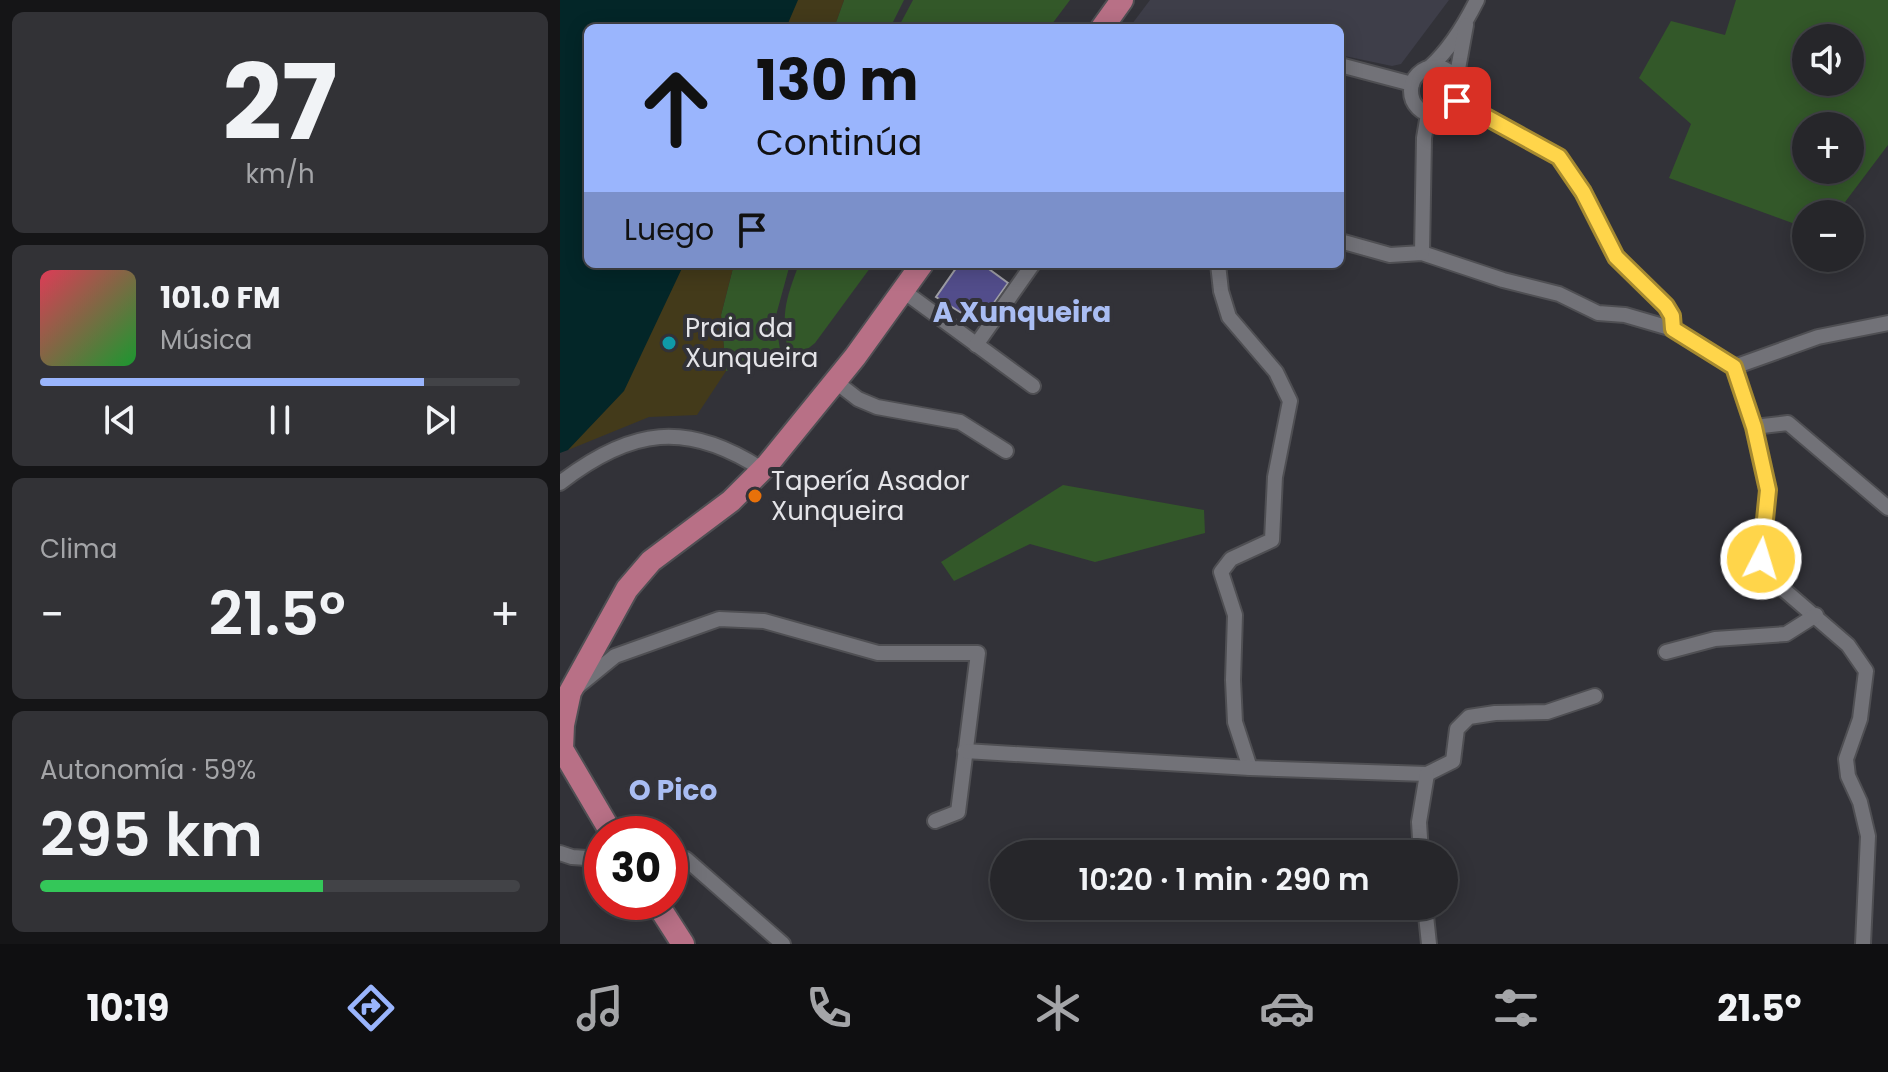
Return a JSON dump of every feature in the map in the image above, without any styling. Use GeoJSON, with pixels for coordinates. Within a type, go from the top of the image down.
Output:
{"type":"FeatureCollection","features":[{"type":"Feature","properties":{"kind":"main road"},"geometry":{"type":"LineString","coordinates":[[1105,24],[1122,0]]}},
{"type":"Feature","properties":{"kind":"main road"},"geometry":{"type":"LineString","coordinates":[[601,816],[562,749],[563,725],[570,692],[627,589],[651,561],[731,501],[763,470],[836,382],[919,268]]}},
{"type":"Feature","properties":{"kind":"main road"},"geometry":{"type":"LineString","coordinates":[[668,920],[683,944]]}},
{"type":"Feature","properties":{"kind":"street"},"geometry":{"type":"LineString","coordinates":[[1467,21],[1456,80],[1457,101],[1448,111],[1428,114],[1421,111],[1412,99],[1412,84],[1422,70],[1440,58],[1467,21],[1477,0]]}},
{"type":"Feature","properties":{"kind":"street"},"geometry":{"type":"LineString","coordinates":[[1344,66],[1412,84]]}},
{"type":"Feature","properties":{"kind":"street"},"geometry":{"type":"LineString","coordinates":[[1430,67],[1446,69],[1456,80]]}},
{"type":"Feature","properties":{"kind":"street"},"geometry":{"type":"LineString","coordinates":[[1457,101],[1559,157],[1583,192],[1616,257],[1666,306],[1672,316],[1673,329]]}},
{"type":"Feature","properties":{"kind":"street"},"geometry":{"type":"LineString","coordinates":[[1422,253],[1424,138],[1428,114]]}},
{"type":"Feature","properties":{"kind":"street"},"geometry":{"type":"LineString","coordinates":[[1344,242],[1390,255],[1422,253],[1503,280],[1559,294],[1598,313],[1625,315],[1673,329],[1734,367],[1754,427],[1768,490],[1761,559],[1763,567],[1768,576],[1848,645],[1866,671],[1860,719],[1846,759],[1848,776],[1860,802],[1868,836],[1863,944]]}},
{"type":"Feature","properties":{"kind":"street"},"geometry":{"type":"LineString","coordinates":[[976,345],[1030,268]]}},
{"type":"Feature","properties":{"kind":"street"},"geometry":{"type":"LineString","coordinates":[[1218,268],[1229,317],[1276,372],[1290,401],[1275,477],[1272,540],[1231,559],[1221,572],[1235,615],[1235,722],[1250,768]]}},
{"type":"Feature","properties":{"kind":"street"},"geometry":{"type":"LineString","coordinates":[[902,290],[1033,386]]}},
{"type":"Feature","properties":{"kind":"street"},"geometry":{"type":"LineString","coordinates":[[1734,367],[1818,337],[1888,323]]}},
{"type":"Feature","properties":{"kind":"street"},"geometry":{"type":"LineString","coordinates":[[836,382],[858,399],[877,407],[960,422],[1006,451]]}},
{"type":"Feature","properties":{"kind":"street"},"geometry":{"type":"LineString","coordinates":[[1754,427],[1788,423],[1888,508]]}},
{"type":"Feature","properties":{"kind":"street"},"geometry":{"type":"LineString","coordinates":[[560,483],[596,458],[630,443],[651,438],[696,438],[717,445],[763,470]]}},
{"type":"Feature","properties":{"kind":"street"},"geometry":{"type":"LineString","coordinates":[[1666,652],[1715,639],[1786,634],[1816,615]]}},
{"type":"Feature","properties":{"kind":"street"},"geometry":{"type":"LineString","coordinates":[[570,692],[615,656],[719,619],[764,621],[878,653],[978,653],[958,812],[935,821]]}},
{"type":"Feature","properties":{"kind":"street"},"geometry":{"type":"LineString","coordinates":[[965,751],[1250,768],[1427,774],[1453,761],[1457,729],[1469,717],[1547,712],[1595,696]]}},
{"type":"Feature","properties":{"kind":"street"},"geometry":{"type":"LineString","coordinates":[[1420,840],[1419,822],[1427,774]]}},
{"type":"Feature","properties":{"kind":"street"},"geometry":{"type":"LineString","coordinates":[[560,853],[584,858]]}},
{"type":"Feature","properties":{"kind":"street"},"geometry":{"type":"LineString","coordinates":[[688,861],[783,944]]}},
{"type":"Feature","properties":{"kind":"street"},"geometry":{"type":"LineString","coordinates":[[1426,920],[1429,944]]}},
{"type":"Feature","properties":{"kind":"shaded area"},"geometry":{"type":"Polygon","coordinates":[[[1150,0],[1449,0],[1401,64],[1392,66],[1344,56],[1344,24],[1132,24],[1150,0]]]}},
{"type":"Feature","properties":{"kind":"green space"},"geometry":{"type":"Polygon","coordinates":[[[844,0],[904,0],[892,24],[835,24],[844,0]]]}},
{"type":"Feature","properties":{"kind":"green space"},"geometry":{"type":"Polygon","coordinates":[[[913,0],[1070,0],[1052,24],[900,24],[913,0]]]}},
{"type":"Feature","properties":{"kind":"green space"},"geometry":{"type":"Polygon","coordinates":[[[1736,0],[1888,0],[1888,145],[1864,177],[1864,112],[1792,112],[1792,184],[1859,184],[1847,200],[1792,200],[1792,223],[1669,178],[1691,124],[1639,78],[1671,21],[1725,35],[1736,0]]]}},
{"type":"Feature","properties":{"kind":"green space"},"geometry":{"type":"Polygon","coordinates":[[[733,268],[789,268],[775,319],[781,355],[726,371],[721,315],[733,268]]]}},
{"type":"Feature","properties":{"kind":"green space"},"geometry":{"type":"Polygon","coordinates":[[[798,268],[870,268],[815,343],[789,357],[785,310],[798,268]]]}},
{"type":"Feature","properties":{"kind":"green space"},"geometry":{"type":"Polygon","coordinates":[[[1063,485],[1204,510],[1205,533],[1095,562],[1030,544],[954,581],[941,562],[1063,485]]]}},
{"type":"Feature","properties":{"kind":"sand"},"geometry":{"type":"Polygon","coordinates":[[[753,0],[844,0],[835,24],[742,24],[753,0]]]}},
{"type":"Feature","properties":{"kind":"sand","name":"Praia da Xunqueira"},"geometry":{"type":"Polygon","coordinates":[[[646,268],[733,268],[721,315],[726,371],[697,415],[649,417],[568,450],[646,268]]]}},
{"type":"Feature","properties":{"kind":"water"},"geometry":{"type":"Polygon","coordinates":[[[560,0],[798,0],[788,24],[584,24],[584,268],[682,268],[624,391],[568,450],[560,453],[560,0]]]}},
{"type":"Feature","properties":{"kind":"building"},"geometry":{"type":"Polygon","coordinates":[[[956,268],[987,268],[1008,283],[979,324],[936,297],[956,268]]]}},
{"type":"Feature","properties":{"kind":"place","name":"Praia da Xunqueira"},"geometry":{"type":"Point","coordinates":[669,343]}},
{"type":"Feature","properties":{"kind":"place","name":"Tapería Asador Xunqueira"},"geometry":{"type":"Point","coordinates":[755,496]}},
{"type":"Feature","properties":{"kind":"district","name":"A Xunqueira"},"geometry":{"type":"Point","coordinates":[1022,312]}},
{"type":"Feature","properties":{"kind":"district","name":"O Pico"},"geometry":{"type":"Point","coordinates":[673,790]}},
{"type":"Feature","properties":{"kind":"route"},"geometry":{"type":"LineString","coordinates":[[1457,101],[1559,157],[1583,192],[1616,257],[1666,306],[1672,316],[1673,329],[1734,367],[1754,427],[1768,490],[1761,559]]}}]}
